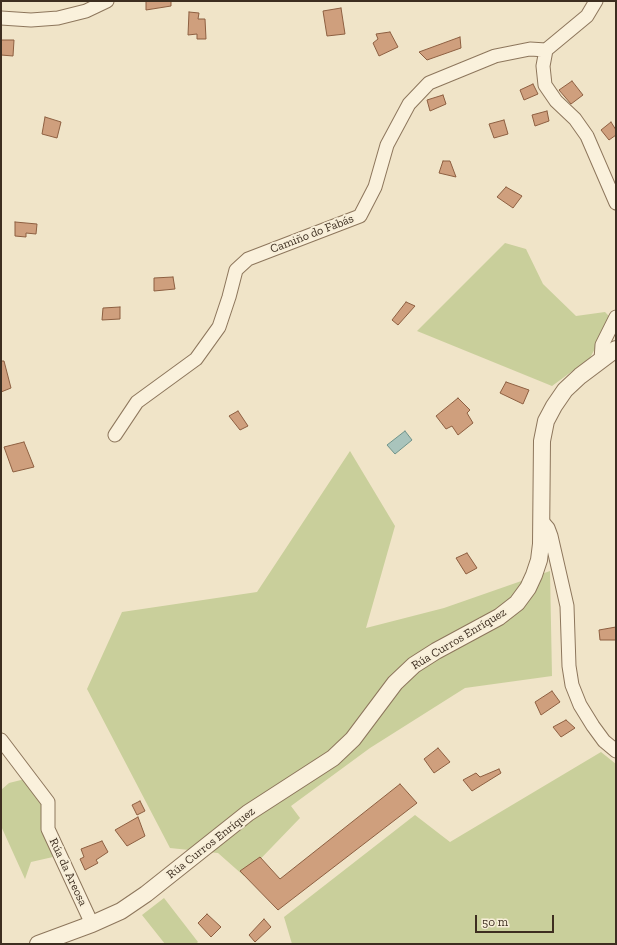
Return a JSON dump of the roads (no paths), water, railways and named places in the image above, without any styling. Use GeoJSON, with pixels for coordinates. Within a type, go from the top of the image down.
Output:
{"type":"FeatureCollection","features":[{"type":"Feature","properties":{"kind":"street"},"geometry":{"type":"LineString","coordinates":[[1,18],[31,20],[58,18],[86,11],[107,1]]}},
{"type":"Feature","properties":{"kind":"street"},"geometry":{"type":"LineString","coordinates":[[596,1],[587,16],[546,50],[543,66],[545,85],[556,101],[575,119],[587,136],[616,203]]}},
{"type":"Feature","properties":{"kind":"street","name":"Camiño do Fabás"},"geometry":{"type":"LineString","coordinates":[[115,435],[137,402],[196,359],[219,327],[236,270],[248,259],[360,216],[375,187],[387,145],[409,104],[429,83],[495,56],[530,49],[546,50]]}},
{"type":"Feature","properties":{"kind":"street"},"geometry":{"type":"LineString","coordinates":[[601,360],[602,345],[616,317]]}},
{"type":"Feature","properties":{"kind":"street","name":"Rúa Curros Enríquez"},"geometry":{"type":"LineString","coordinates":[[38,944],[92,924],[121,911],[146,894],[248,813],[333,758],[353,739],[395,683],[414,665],[436,651],[499,617],[517,602],[528,588],[539,560],[542,441],[546,421],[565,390],[580,376],[616,349]]}},
{"type":"Feature","properties":{"kind":"street"},"geometry":{"type":"LineString","coordinates":[[541,520],[548,528],[551,536],[567,606],[569,666],[572,685],[580,705],[593,726],[604,741],[616,751]]}},
{"type":"Feature","properties":{"kind":"street","name":"Rúa da Areosa"},"geometry":{"type":"LineString","coordinates":[[1,740],[48,802],[48,829],[92,924]]}},
{"type":"Feature","properties":{"kind":"water"},"geometry":{"type":"Polygon","coordinates":[[[405,431],[412,440],[395,454],[387,445],[405,431]]]}}]}
